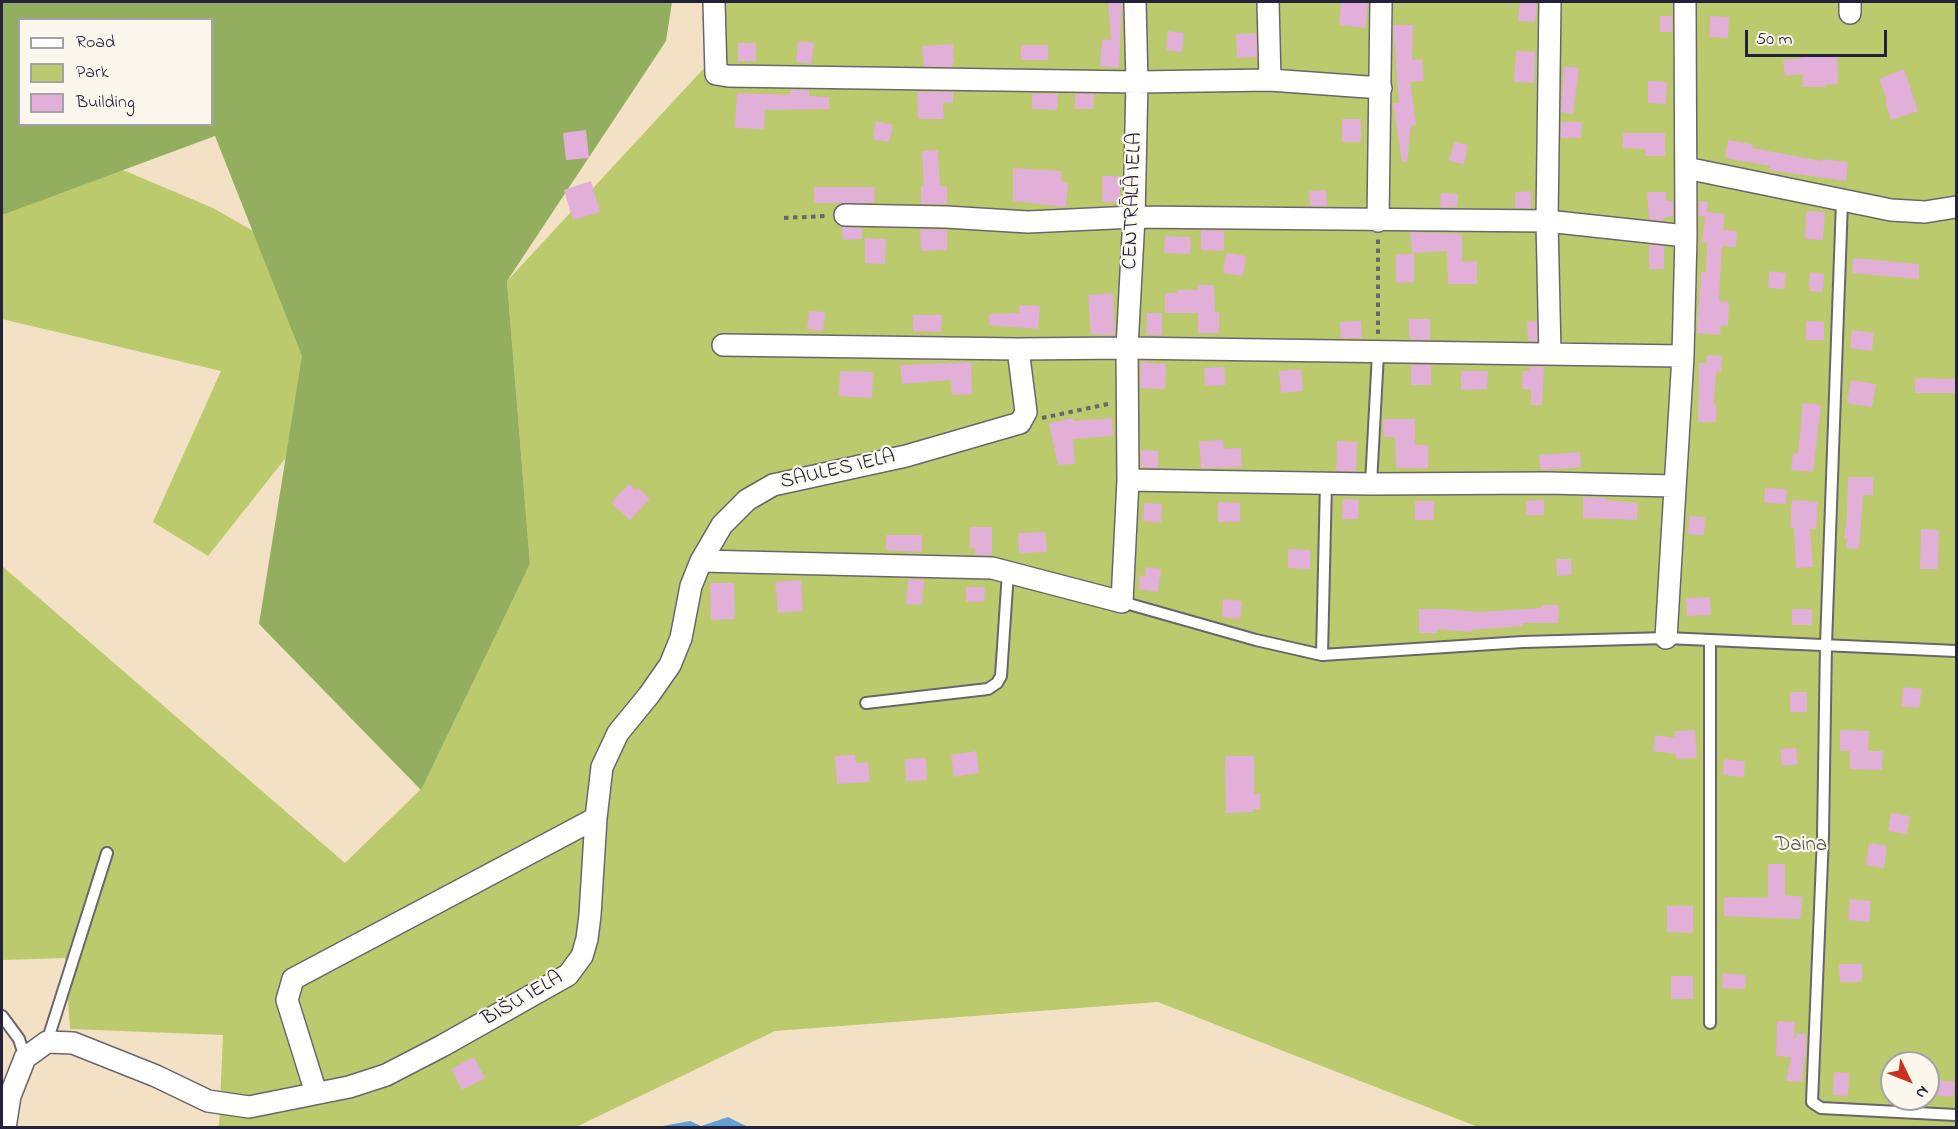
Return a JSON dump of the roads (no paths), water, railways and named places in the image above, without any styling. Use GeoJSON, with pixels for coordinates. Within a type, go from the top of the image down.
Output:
{"type":"FeatureCollection","features":[{"type":"Feature","properties":{"kind":"street"},"geometry":{"type":"LineString","coordinates":[[714,2],[716,74],[728,76],[1137,82],[1270,80],[1381,88]]}},
{"type":"Feature","properties":{"kind":"street","name":"CENTRĀLĀ IELA"},"geometry":{"type":"LineString","coordinates":[[1122,602],[1128,480],[1127,348],[1134,217],[1137,82],[1135,2]]}},
{"type":"Feature","properties":{"kind":"street"},"geometry":{"type":"LineString","coordinates":[[1268,2],[1270,80]]}},
{"type":"Feature","properties":{"kind":"street"},"geometry":{"type":"LineString","coordinates":[[1378,220],[1381,2]]}},
{"type":"Feature","properties":{"kind":"street"},"geometry":{"type":"LineString","coordinates":[[1550,2],[1547,221],[1550,354]]}},
{"type":"Feature","properties":{"kind":"street"},"geometry":{"type":"LineString","coordinates":[[1666,638],[1683,356],[1686,236],[1685,2]]}},
{"type":"Feature","properties":{"kind":"street"},"geometry":{"type":"LineString","coordinates":[[1686,168],[1891,210],[1925,212],[1956,207]]}},
{"type":"Feature","properties":{"kind":"street"},"geometry":{"type":"LineString","coordinates":[[845,215],[946,217],[1028,222],[1134,217],[1547,221],[1686,236]]}},
{"type":"Feature","properties":{"kind":"street"},"geometry":{"type":"LineString","coordinates":[[723,345],[1683,356]]}},
{"type":"Feature","properties":{"kind":"street","name":"SAULES IELA"},"geometry":{"type":"LineString","coordinates":[[602,767],[618,733],[670,665],[681,638],[691,586],[701,561],[722,525],[747,500],[773,485],[906,456],[1020,423],[1026,412],[1018,349]]}},
{"type":"Feature","properties":{"kind":"street"},"geometry":{"type":"LineString","coordinates":[[1128,480],[1674,486]]}},
{"type":"Feature","properties":{"kind":"street"},"geometry":{"type":"LineString","coordinates":[[701,561],[992,568],[1122,602]]}},
{"type":"Feature","properties":{"kind":"street","name":"BIŠU IELA"},"geometry":{"type":"LineString","coordinates":[[47,1042],[73,1043],[156,1076],[208,1101],[249,1107],[349,1087],[386,1075],[568,975],[582,956],[590,915],[596,818],[602,767]]}},
{"type":"Feature","properties":{"kind":"street"},"geometry":{"type":"LineString","coordinates":[[316,1093],[287,1000],[293,979],[596,818]]}},
{"type":"Feature","properties":{"kind":"street"},"geometry":{"type":"LineString","coordinates":[[5,1128],[10,1096],[25,1058],[47,1042]]}},
{"type":"Feature","properties":{"kind":"lane"},"geometry":{"type":"LineString","coordinates":[[1842,201],[1826,644],[1823,836],[1812,1102],[1821,1108],[1956,1115]]}},
{"type":"Feature","properties":{"kind":"lane"},"geometry":{"type":"LineString","coordinates":[[1371,484],[1378,353]]}},
{"type":"Feature","properties":{"kind":"lane"},"geometry":{"type":"LineString","coordinates":[[1322,656],[1326,482]]}},
{"type":"Feature","properties":{"kind":"lane"},"geometry":{"type":"LineString","coordinates":[[866,703],[988,689],[997,683],[1001,676],[1008,573]]}},
{"type":"Feature","properties":{"kind":"lane"},"geometry":{"type":"LineString","coordinates":[[1122,602],[1322,656],[1523,642],[1666,638],[1956,651]]}},
{"type":"Feature","properties":{"kind":"lane"},"geometry":{"type":"LineString","coordinates":[[1710,640],[1710,1023]]}},
{"type":"Feature","properties":{"kind":"lane"},"geometry":{"type":"LineString","coordinates":[[47,1042],[107,853]]}},
{"type":"Feature","properties":{"kind":"lane"},"geometry":{"type":"LineString","coordinates":[[2,1016],[19,1039],[25,1058]]}},
{"type":"Feature","properties":{"kind":"water"},"geometry":{"type":"Polygon","coordinates":[[[728,1117],[748,1127],[657,1127],[690,1121],[701,1126],[728,1117]]]}},
{"type":"Feature","properties":{"kind":"park label","name":"Daina"},"geometry":{"type":"Point","coordinates":[1801,847]}}]}
